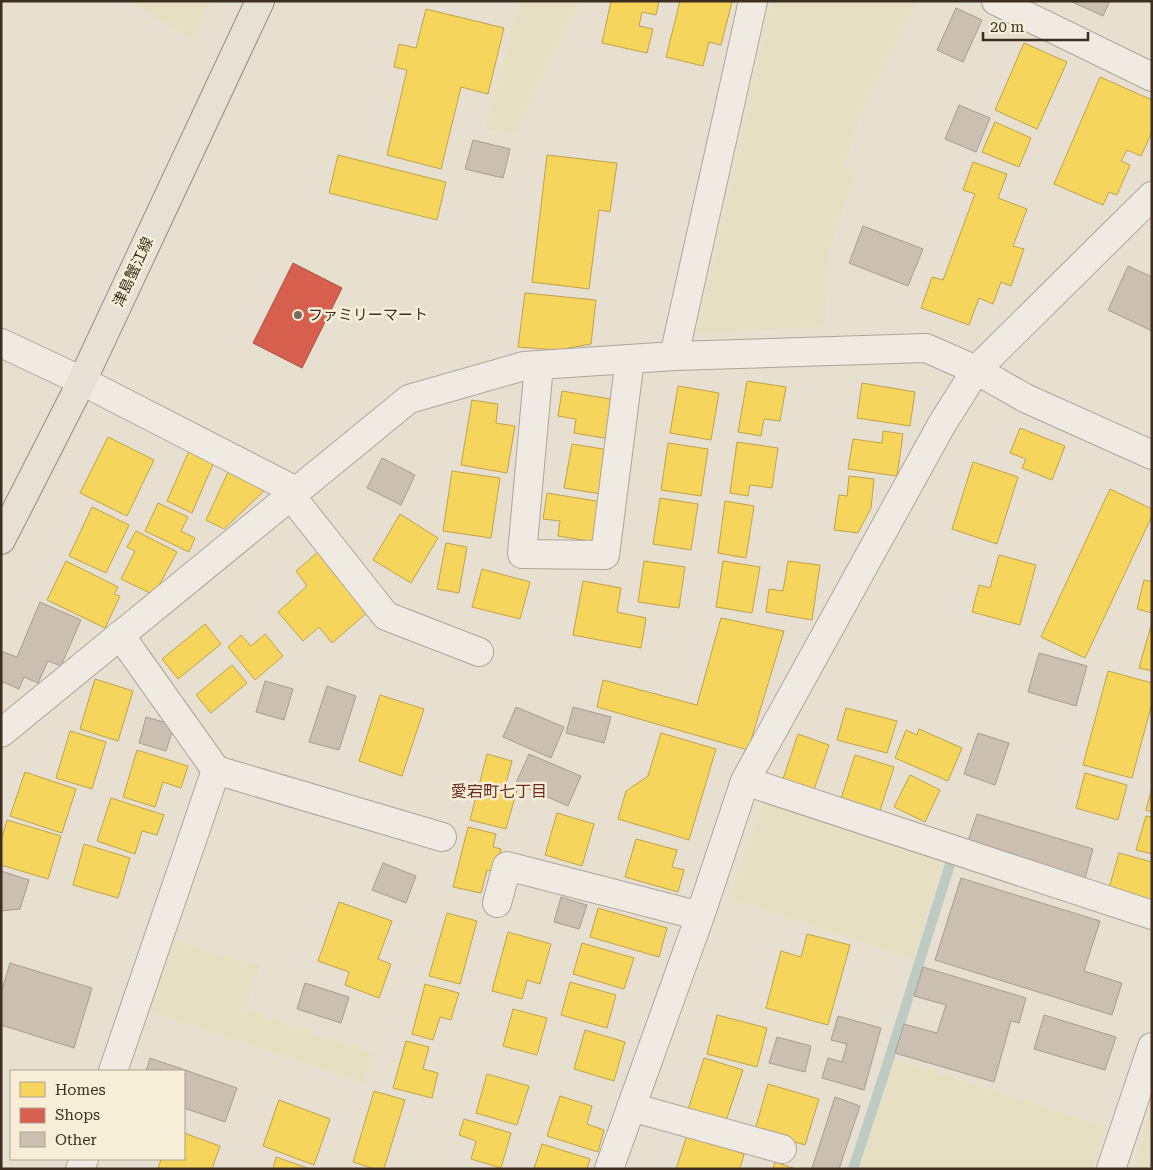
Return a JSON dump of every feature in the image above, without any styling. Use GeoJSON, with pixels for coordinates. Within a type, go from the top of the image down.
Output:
{"type":"FeatureCollection","features":[{"type":"Feature","properties":{"kind":"main road","name":"津島蟹江線"},"geometry":{"type":"LineString","coordinates":[[1,540],[82,380],[260,1]]}},
{"type":"Feature","properties":{"kind":"street"},"geometry":{"type":"LineString","coordinates":[[674,356],[753,1]]}},
{"type":"Feature","properties":{"kind":"street"},"geometry":{"type":"LineString","coordinates":[[996,1],[1152,77]]}},
{"type":"Feature","properties":{"kind":"street"},"geometry":{"type":"LineString","coordinates":[[609,1169],[700,916],[745,781],[942,424],[976,370],[1152,196]]}},
{"type":"Feature","properties":{"kind":"street"},"geometry":{"type":"LineString","coordinates":[[1,343],[82,380],[294,494],[386,616],[478,652]]}},
{"type":"Feature","properties":{"kind":"street"},"geometry":{"type":"LineString","coordinates":[[1,733],[409,399],[524,366],[674,356],[926,348],[976,370],[1025,398],[1152,455]]}},
{"type":"Feature","properties":{"kind":"street"},"geometry":{"type":"LineString","coordinates":[[539,365],[522,554],[604,555],[630,359]]}},
{"type":"Feature","properties":{"kind":"street"},"geometry":{"type":"LineString","coordinates":[[120,636],[216,770],[442,836]]}},
{"type":"Feature","properties":{"kind":"street"},"geometry":{"type":"LineString","coordinates":[[113,1070],[216,770]]}},
{"type":"Feature","properties":{"kind":"street"},"geometry":{"type":"LineString","coordinates":[[745,781],[1152,915]]}},
{"type":"Feature","properties":{"kind":"street"},"geometry":{"type":"LineString","coordinates":[[497,903],[507,866],[700,916]]}},
{"type":"Feature","properties":{"kind":"street"},"geometry":{"type":"LineString","coordinates":[[1111,1169],[1152,1047]]}},
{"type":"Feature","properties":{"kind":"street"},"geometry":{"type":"LineString","coordinates":[[631,1107],[782,1149]]}},
{"type":"Feature","properties":{"kind":"shaded area"},"geometry":{"type":"Polygon","coordinates":[[[129,1],[212,1],[193,40],[129,1]]]}},
{"type":"Feature","properties":{"kind":"shaded area"},"geometry":{"type":"Polygon","coordinates":[[[519,1],[581,1],[515,135],[485,128],[519,1]]]}},
{"type":"Feature","properties":{"kind":"shaded area"},"geometry":{"type":"Polygon","coordinates":[[[771,1],[918,1],[858,121],[845,164],[857,171],[830,248],[825,326],[695,335],[722,223],[771,1]]]}},
{"type":"Feature","properties":{"kind":"shaded area"},"geometry":{"type":"Polygon","coordinates":[[[763,802],[942,861],[913,960],[729,898],[763,802]]]}},
{"type":"Feature","properties":{"kind":"shaded area"},"geometry":{"type":"Polygon","coordinates":[[[171,940],[260,965],[245,1009],[374,1053],[364,1084],[149,1011],[171,940]]]}},
{"type":"Feature","properties":{"kind":"shaded area"},"geometry":{"type":"Polygon","coordinates":[[[892,1058],[1107,1126],[1093,1169],[858,1169],[892,1058]]]}},
{"type":"Feature","properties":{"kind":"shaded area"},"geometry":{"type":"Polygon","coordinates":[[[1152,1105],[1152,1169],[1132,1169],[1152,1105]]]}},
{"type":"Feature","properties":{"kind":"building: Homes"},"geometry":{"type":"Polygon","coordinates":[[[611,1],[659,1],[656,15],[642,12],[639,26],[653,29],[647,53],[602,43],[611,1]]]}},
{"type":"Feature","properties":{"kind":"building: Homes"},"geometry":{"type":"Polygon","coordinates":[[[680,1],[732,2],[721,45],[709,42],[703,66],[666,57],[680,1]]]}},
{"type":"Feature","properties":{"kind":"building: Homes"},"geometry":{"type":"Polygon","coordinates":[[[426,9],[504,28],[488,94],[461,87],[441,169],[387,155],[407,70],[394,67],[399,44],[416,48],[426,9]]]}},
{"type":"Feature","properties":{"kind":"building: Homes"},"geometry":{"type":"Polygon","coordinates":[[[1024,43],[1067,62],[1037,129],[995,110],[1024,43]]]}},
{"type":"Feature","properties":{"kind":"building: Homes"},"geometry":{"type":"Polygon","coordinates":[[[1100,77],[1152,100],[1152,132],[1141,156],[1127,150],[1121,161],[1130,165],[1117,195],[1109,192],[1103,205],[1054,184],[1100,77]]]}},
{"type":"Feature","properties":{"kind":"building: Homes"},"geometry":{"type":"Polygon","coordinates":[[[995,122],[1031,138],[1019,167],[982,152],[995,122]]]}},
{"type":"Feature","properties":{"kind":"building: Homes"},"geometry":{"type":"Polygon","coordinates":[[[338,155],[446,182],[437,220],[329,193],[338,155]]]}},
{"type":"Feature","properties":{"kind":"building: Homes"},"geometry":{"type":"Polygon","coordinates":[[[547,155],[617,163],[610,212],[599,210],[589,289],[532,282],[547,155]]]}},
{"type":"Feature","properties":{"kind":"building: Homes"},"geometry":{"type":"Polygon","coordinates":[[[973,162],[1007,174],[998,198],[1027,209],[1013,246],[1024,249],[1011,286],[1001,282],[993,304],[979,298],[969,325],[921,308],[932,277],[943,280],[975,194],[963,190],[973,162]]]}},
{"type":"Feature","properties":{"kind":"building: Homes"},"geometry":{"type":"Polygon","coordinates":[[[525,293],[596,300],[591,344],[558,350],[518,347],[525,293]]]}},
{"type":"Feature","properties":{"kind":"building: Homes"},"geometry":{"type":"Polygon","coordinates":[[[747,381],[786,387],[780,421],[764,419],[761,436],[738,432],[747,381]]]}},
{"type":"Feature","properties":{"kind":"building: Homes"},"geometry":{"type":"Polygon","coordinates":[[[862,383],[915,392],[910,426],[857,418],[862,383]]]}},
{"type":"Feature","properties":{"kind":"building: Homes"},"geometry":{"type":"Polygon","coordinates":[[[678,386],[719,393],[711,440],[670,433],[678,386]]]}},
{"type":"Feature","properties":{"kind":"building: Homes"},"geometry":{"type":"Polygon","coordinates":[[[562,391],[617,400],[610,439],[574,433],[576,419],[558,416],[562,391]]]}},
{"type":"Feature","properties":{"kind":"building: Homes"},"geometry":{"type":"Polygon","coordinates":[[[472,400],[498,404],[496,423],[515,426],[507,473],[461,465],[472,400]]]}},
{"type":"Feature","properties":{"kind":"building: Homes"},"geometry":{"type":"Polygon","coordinates":[[[1020,428],[1065,446],[1052,480],[1022,468],[1026,459],[1010,453],[1020,428]]]}},
{"type":"Feature","properties":{"kind":"building: Homes"},"geometry":{"type":"Polygon","coordinates":[[[883,431],[903,434],[897,476],[848,469],[853,439],[882,443],[883,431]]]}},
{"type":"Feature","properties":{"kind":"building: Homes"},"geometry":{"type":"Polygon","coordinates":[[[108,437],[154,460],[127,516],[80,493],[108,437]]]}},
{"type":"Feature","properties":{"kind":"building: Homes"},"geometry":{"type":"Polygon","coordinates":[[[737,442],[778,448],[772,488],[750,485],[748,496],[730,493],[737,442]]]}},
{"type":"Feature","properties":{"kind":"building: Homes"},"geometry":{"type":"Polygon","coordinates":[[[668,443],[708,449],[701,496],[661,490],[668,443]]]}},
{"type":"Feature","properties":{"kind":"building: Homes"},"geometry":{"type":"Polygon","coordinates":[[[572,444],[609,450],[601,494],[564,488],[572,444]]]}},
{"type":"Feature","properties":{"kind":"building: Homes"},"geometry":{"type":"Polygon","coordinates":[[[189,451],[214,462],[192,513],[167,501],[189,451]]]}},
{"type":"Feature","properties":{"kind":"building: Homes"},"geometry":{"type":"Polygon","coordinates":[[[973,462],[1018,477],[997,544],[952,529],[973,462]]]}},
{"type":"Feature","properties":{"kind":"building: Homes"},"geometry":{"type":"Polygon","coordinates":[[[452,471],[500,478],[491,538],[443,531],[452,471]]]}},
{"type":"Feature","properties":{"kind":"building: Homes"},"geometry":{"type":"Polygon","coordinates":[[[228,472],[266,489],[224,529],[206,520],[228,472]]]}},
{"type":"Feature","properties":{"kind":"building: Homes"},"geometry":{"type":"Polygon","coordinates":[[[849,476],[874,479],[871,508],[858,533],[834,530],[839,495],[847,496],[849,476]]]}},
{"type":"Feature","properties":{"kind":"building: Homes"},"geometry":{"type":"Polygon","coordinates":[[[1110,489],[1152,509],[1152,516],[1085,658],[1041,637],[1110,489]]]}},
{"type":"Feature","properties":{"kind":"building: Homes"},"geometry":{"type":"Polygon","coordinates":[[[547,493],[602,502],[595,542],[558,536],[560,521],[543,519],[547,493]]]}},
{"type":"Feature","properties":{"kind":"building: Homes"},"geometry":{"type":"Polygon","coordinates":[[[660,498],[698,504],[691,550],[653,544],[660,498]]]}},
{"type":"Feature","properties":{"kind":"building: Homes"},"geometry":{"type":"Polygon","coordinates":[[[725,501],[754,506],[746,558],[718,553],[725,501]]]}},
{"type":"Feature","properties":{"kind":"building: Homes"},"geometry":{"type":"Polygon","coordinates":[[[158,503],[188,517],[181,531],[195,538],[189,552],[145,531],[158,503]]]}},
{"type":"Feature","properties":{"kind":"building: Homes"},"geometry":{"type":"Polygon","coordinates":[[[92,507],[129,525],[106,573],[69,556],[92,507]]]}},
{"type":"Feature","properties":{"kind":"building: Homes"},"geometry":{"type":"Polygon","coordinates":[[[400,514],[438,538],[411,583],[373,560],[400,514]]]}},
{"type":"Feature","properties":{"kind":"building: Homes"},"geometry":{"type":"Polygon","coordinates":[[[136,531],[177,552],[154,595],[121,579],[135,551],[127,547],[136,531]]]}},
{"type":"Feature","properties":{"kind":"building: Homes"},"geometry":{"type":"Polygon","coordinates":[[[446,543],[467,547],[459,593],[437,589],[446,543]]]}},
{"type":"Feature","properties":{"kind":"building: Homes"},"geometry":{"type":"Polygon","coordinates":[[[319,551],[370,610],[332,643],[319,627],[303,641],[278,612],[307,586],[296,571],[319,551]]]}},
{"type":"Feature","properties":{"kind":"building: Homes"},"geometry":{"type":"Polygon","coordinates":[[[999,555],[1036,565],[1020,625],[972,612],[979,585],[990,588],[999,555]]]}},
{"type":"Feature","properties":{"kind":"building: Homes"},"geometry":{"type":"Polygon","coordinates":[[[66,561],[118,587],[114,594],[120,596],[105,628],[47,600],[66,561]]]}},
{"type":"Feature","properties":{"kind":"building: Homes"},"geometry":{"type":"Polygon","coordinates":[[[644,561],[685,567],[679,608],[638,602],[644,561]]]}},
{"type":"Feature","properties":{"kind":"building: Homes"},"geometry":{"type":"Polygon","coordinates":[[[723,561],[760,567],[752,613],[716,607],[723,561]]]}},
{"type":"Feature","properties":{"kind":"building: Homes"},"geometry":{"type":"Polygon","coordinates":[[[788,561],[820,565],[812,620],[766,612],[769,589],[783,591],[788,561]]]}},
{"type":"Feature","properties":{"kind":"building: Homes"},"geometry":{"type":"Polygon","coordinates":[[[482,569],[530,582],[520,619],[472,607],[482,569]]]}},
{"type":"Feature","properties":{"kind":"building: Homes"},"geometry":{"type":"Polygon","coordinates":[[[1144,580],[1152,582],[1152,613],[1137,609],[1144,580]]]}},
{"type":"Feature","properties":{"kind":"building: Homes"},"geometry":{"type":"Polygon","coordinates":[[[583,581],[621,588],[617,612],[646,618],[641,648],[573,635],[583,581]]]}},
{"type":"Feature","properties":{"kind":"building: Homes"},"geometry":{"type":"Polygon","coordinates":[[[721,618],[784,631],[748,750],[597,707],[603,680],[697,705],[721,618]]]}},
{"type":"Feature","properties":{"kind":"building: Homes"},"geometry":{"type":"Polygon","coordinates":[[[1152,622],[1152,671],[1139,668],[1152,622]]]}},
{"type":"Feature","properties":{"kind":"building: Homes"},"geometry":{"type":"Polygon","coordinates":[[[205,624],[221,644],[178,679],[162,659],[205,624]]]}},
{"type":"Feature","properties":{"kind":"building: Homes"},"geometry":{"type":"Polygon","coordinates":[[[265,634],[283,656],[255,680],[228,647],[241,635],[251,646],[265,634]]]}},
{"type":"Feature","properties":{"kind":"building: Homes"},"geometry":{"type":"Polygon","coordinates":[[[232,665],[247,683],[211,713],[196,695],[232,665]]]}},
{"type":"Feature","properties":{"kind":"building: Homes"},"geometry":{"type":"Polygon","coordinates":[[[1108,671],[1152,683],[1152,703],[1132,778],[1083,765],[1108,671]]]}},
{"type":"Feature","properties":{"kind":"building: Homes"},"geometry":{"type":"Polygon","coordinates":[[[95,679],[133,691],[118,741],[80,729],[95,679]]]}},
{"type":"Feature","properties":{"kind":"building: Homes"},"geometry":{"type":"Polygon","coordinates":[[[380,695],[424,709],[402,776],[359,761],[380,695]]]}},
{"type":"Feature","properties":{"kind":"building: Homes"},"geometry":{"type":"Polygon","coordinates":[[[846,708],[897,721],[887,753],[837,740],[846,708]]]}},
{"type":"Feature","properties":{"kind":"building: Homes"},"geometry":{"type":"Polygon","coordinates":[[[919,729],[962,748],[948,781],[895,758],[906,730],[917,735],[919,729]]]}},
{"type":"Feature","properties":{"kind":"building: Homes"},"geometry":{"type":"Polygon","coordinates":[[[70,731],[106,742],[92,789],[56,778],[70,731]]]}},
{"type":"Feature","properties":{"kind":"building: Homes"},"geometry":{"type":"Polygon","coordinates":[[[661,733],[716,749],[689,840],[618,819],[626,791],[648,776],[661,733]]]}},
{"type":"Feature","properties":{"kind":"building: Homes"},"geometry":{"type":"Polygon","coordinates":[[[798,734],[829,745],[813,793],[782,782],[798,734]]]}},
{"type":"Feature","properties":{"kind":"building: Homes"},"geometry":{"type":"Polygon","coordinates":[[[137,750],[188,766],[181,788],[163,782],[155,807],[123,797],[137,750]]]}},
{"type":"Feature","properties":{"kind":"building: Homes"},"geometry":{"type":"Polygon","coordinates":[[[487,754],[512,761],[505,787],[517,790],[506,829],[470,820],[487,754]]]}},
{"type":"Feature","properties":{"kind":"building: Homes"},"geometry":{"type":"Polygon","coordinates":[[[855,755],[894,767],[877,820],[838,808],[855,755]]]}},
{"type":"Feature","properties":{"kind":"building: Homes"},"geometry":{"type":"Polygon","coordinates":[[[25,772],[76,789],[62,833],[10,816],[25,772]]]}},
{"type":"Feature","properties":{"kind":"building: Homes"},"geometry":{"type":"Polygon","coordinates":[[[1085,773],[1127,785],[1118,820],[1076,808],[1085,773]]]}},
{"type":"Feature","properties":{"kind":"building: Homes"},"geometry":{"type":"Polygon","coordinates":[[[910,775],[940,790],[925,822],[894,807],[910,775]]]}},
{"type":"Feature","properties":{"kind":"building: Homes"},"geometry":{"type":"Polygon","coordinates":[[[1152,788],[1152,812],[1146,810],[1152,788]]]}},
{"type":"Feature","properties":{"kind":"building: Homes"},"geometry":{"type":"Polygon","coordinates":[[[111,798],[164,815],[157,835],[142,831],[135,854],[97,841],[111,798]]]}},
{"type":"Feature","properties":{"kind":"building: Homes"},"geometry":{"type":"Polygon","coordinates":[[[557,813],[594,824],[582,866],[545,855],[557,813]]]}},
{"type":"Feature","properties":{"kind":"building: Homes"},"geometry":{"type":"Polygon","coordinates":[[[1146,816],[1152,817],[1152,854],[1136,850],[1146,816]]]}},
{"type":"Feature","properties":{"kind":"building: Homes"},"geometry":{"type":"Polygon","coordinates":[[[7,820],[61,836],[48,879],[1,865],[1,841],[7,820]]]}},
{"type":"Feature","properties":{"kind":"building: Homes"},"geometry":{"type":"Polygon","coordinates":[[[468,827],[496,834],[493,847],[501,849],[496,872],[487,870],[481,893],[453,887],[468,827]]]}},
{"type":"Feature","properties":{"kind":"building: Homes"},"geometry":{"type":"Polygon","coordinates":[[[636,839],[677,850],[672,867],[684,870],[678,892],[625,877],[636,839]]]}},
{"type":"Feature","properties":{"kind":"building: Homes"},"geometry":{"type":"Polygon","coordinates":[[[84,844],[130,858],[118,898],[73,885],[84,844]]]}},
{"type":"Feature","properties":{"kind":"building: Homes"},"geometry":{"type":"Polygon","coordinates":[[[1119,853],[1152,862],[1152,903],[1108,892],[1119,853]]]}},
{"type":"Feature","properties":{"kind":"building: Homes"},"geometry":{"type":"Polygon","coordinates":[[[339,902],[392,921],[378,959],[391,964],[379,998],[345,985],[349,972],[318,961],[339,902]]]}},
{"type":"Feature","properties":{"kind":"building: Homes"},"geometry":{"type":"Polygon","coordinates":[[[598,908],[667,928],[659,957],[590,937],[598,908]]]}},
{"type":"Feature","properties":{"kind":"building: Homes"},"geometry":{"type":"Polygon","coordinates":[[[447,913],[477,921],[460,984],[429,976],[447,913]]]}},
{"type":"Feature","properties":{"kind":"building: Homes"},"geometry":{"type":"Polygon","coordinates":[[[508,932],[551,944],[540,984],[527,980],[522,999],[492,991],[508,932]]]}},
{"type":"Feature","properties":{"kind":"building: Homes"},"geometry":{"type":"Polygon","coordinates":[[[807,934],[850,945],[828,1025],[766,1008],[781,951],[801,957],[807,934]]]}},
{"type":"Feature","properties":{"kind":"building: Homes"},"geometry":{"type":"Polygon","coordinates":[[[582,943],[634,958],[624,989],[573,974],[582,943]]]}},
{"type":"Feature","properties":{"kind":"building: Homes"},"geometry":{"type":"Polygon","coordinates":[[[570,982],[616,995],[607,1028],[561,1015],[570,982]]]}},
{"type":"Feature","properties":{"kind":"building: Homes"},"geometry":{"type":"Polygon","coordinates":[[[425,984],[459,993],[451,1020],[440,1017],[433,1040],[412,1034],[425,984]]]}},
{"type":"Feature","properties":{"kind":"building: Homes"},"geometry":{"type":"Polygon","coordinates":[[[513,1009],[547,1018],[537,1055],[503,1046],[513,1009]]]}},
{"type":"Feature","properties":{"kind":"building: Homes"},"geometry":{"type":"Polygon","coordinates":[[[717,1015],[767,1028],[757,1067],[707,1054],[717,1015]]]}},
{"type":"Feature","properties":{"kind":"building: Homes"},"geometry":{"type":"Polygon","coordinates":[[[585,1030],[625,1042],[614,1081],[574,1069],[585,1030]]]}},
{"type":"Feature","properties":{"kind":"building: Homes"},"geometry":{"type":"Polygon","coordinates":[[[406,1041],[429,1047],[423,1069],[438,1073],[432,1098],[393,1088],[406,1041]]]}},
{"type":"Feature","properties":{"kind":"building: Homes"},"geometry":{"type":"Polygon","coordinates":[[[704,1058],[743,1070],[726,1121],[688,1110],[704,1058]]]}},
{"type":"Feature","properties":{"kind":"building: Homes"},"geometry":{"type":"Polygon","coordinates":[[[487,1074],[529,1086],[517,1125],[476,1113],[487,1074]]]}},
{"type":"Feature","properties":{"kind":"building: Homes"},"geometry":{"type":"Polygon","coordinates":[[[768,1084],[819,1099],[805,1145],[755,1130],[768,1084]]]}},
{"type":"Feature","properties":{"kind":"building: Homes"},"geometry":{"type":"Polygon","coordinates":[[[374,1091],[405,1100],[384,1169],[375,1169],[353,1162],[374,1091]]]}},
{"type":"Feature","properties":{"kind":"building: Homes"},"geometry":{"type":"Polygon","coordinates":[[[560,1096],[592,1106],[587,1124],[604,1130],[598,1152],[547,1136],[560,1096]]]}},
{"type":"Feature","properties":{"kind":"building: Homes"},"geometry":{"type":"Polygon","coordinates":[[[279,1100],[330,1119],[314,1165],[263,1146],[279,1100]]]}},
{"type":"Feature","properties":{"kind":"building: Homes"},"geometry":{"type":"Polygon","coordinates":[[[464,1119],[511,1133],[501,1168],[471,1159],[476,1141],[459,1135],[464,1119]]]}},
{"type":"Feature","properties":{"kind":"building: Homes"},"geometry":{"type":"Polygon","coordinates":[[[185,1133],[220,1146],[212,1169],[158,1169],[161,1160],[185,1160],[185,1133]]]}},
{"type":"Feature","properties":{"kind":"building: Homes"},"geometry":{"type":"Polygon","coordinates":[[[687,1135],[744,1154],[740,1169],[676,1169],[687,1135]]]}},
{"type":"Feature","properties":{"kind":"building: Homes"},"geometry":{"type":"Polygon","coordinates":[[[542,1144],[590,1159],[587,1169],[534,1169],[542,1144]]]}},
{"type":"Feature","properties":{"kind":"building: Homes"},"geometry":{"type":"Polygon","coordinates":[[[276,1157],[310,1169],[273,1169],[276,1157]]]}},
{"type":"Feature","properties":{"kind":"building: Homes"},"geometry":{"type":"Polygon","coordinates":[[[775,1162],[796,1169],[773,1169],[775,1162]]]}},
{"type":"Feature","properties":{"kind":"building: Shops"},"geometry":{"type":"Polygon","coordinates":[[[293,263],[342,288],[302,368],[253,343],[293,263]]]}},
{"type":"Feature","properties":{"kind":"building: Other"},"geometry":{"type":"Polygon","coordinates":[[[1070,1],[1110,1],[1103,16],[1070,1]]]}},
{"type":"Feature","properties":{"kind":"building: Other"},"geometry":{"type":"Polygon","coordinates":[[[956,8],[982,20],[963,62],[937,50],[956,8]]]}},
{"type":"Feature","properties":{"kind":"building: Other"},"geometry":{"type":"Polygon","coordinates":[[[959,105],[990,118],[976,152],[945,139],[959,105]]]}},
{"type":"Feature","properties":{"kind":"building: Other"},"geometry":{"type":"Polygon","coordinates":[[[473,140],[510,149],[503,178],[465,169],[473,140]]]}},
{"type":"Feature","properties":{"kind":"building: Other"},"geometry":{"type":"Polygon","coordinates":[[[863,226],[923,249],[908,286],[849,263],[863,226]]]}},
{"type":"Feature","properties":{"kind":"building: Other"},"geometry":{"type":"Polygon","coordinates":[[[1128,266],[1152,277],[1152,331],[1108,310],[1128,266]]]}},
{"type":"Feature","properties":{"kind":"building: Other"},"geometry":{"type":"Polygon","coordinates":[[[382,458],[415,475],[401,505],[367,488],[382,458]]]}},
{"type":"Feature","properties":{"kind":"building: Other"},"geometry":{"type":"Polygon","coordinates":[[[40,602],[81,620],[61,666],[48,661],[38,683],[24,677],[19,689],[3,682],[1,687],[1,651],[17,657],[40,602]]]}},
{"type":"Feature","properties":{"kind":"building: Other"},"geometry":{"type":"Polygon","coordinates":[[[1039,653],[1087,666],[1076,706],[1028,692],[1039,653]]]}},
{"type":"Feature","properties":{"kind":"building: Other"},"geometry":{"type":"Polygon","coordinates":[[[265,681],[293,689],[284,720],[256,712],[265,681]]]}},
{"type":"Feature","properties":{"kind":"building: Other"},"geometry":{"type":"Polygon","coordinates":[[[327,686],[356,696],[339,750],[309,742],[327,686]]]}},
{"type":"Feature","properties":{"kind":"building: Other"},"geometry":{"type":"Polygon","coordinates":[[[516,707],[564,727],[551,758],[503,737],[516,707]]]}},
{"type":"Feature","properties":{"kind":"building: Other"},"geometry":{"type":"Polygon","coordinates":[[[573,707],[611,717],[604,743],[566,733],[573,707]]]}},
{"type":"Feature","properties":{"kind":"building: Other"},"geometry":{"type":"Polygon","coordinates":[[[146,717],[174,725],[166,751],[139,743],[146,717]]]}},
{"type":"Feature","properties":{"kind":"building: Other"},"geometry":{"type":"Polygon","coordinates":[[[978,733],[1009,743],[995,785],[964,774],[978,733]]]}},
{"type":"Feature","properties":{"kind":"building: Other"},"geometry":{"type":"Polygon","coordinates":[[[529,754],[581,776],[568,806],[516,783],[529,754]]]}},
{"type":"Feature","properties":{"kind":"building: Other"},"geometry":{"type":"Polygon","coordinates":[[[977,814],[1093,849],[1084,882],[966,847],[977,814]]]}},
{"type":"Feature","properties":{"kind":"building: Other"},"geometry":{"type":"Polygon","coordinates":[[[383,863],[416,876],[406,903],[372,890],[383,863]]]}},
{"type":"Feature","properties":{"kind":"building: Other"},"geometry":{"type":"Polygon","coordinates":[[[1,871],[29,880],[20,909],[1,911],[1,871]]]}},
{"type":"Feature","properties":{"kind":"building: Other"},"geometry":{"type":"Polygon","coordinates":[[[961,878],[1100,921],[1084,971],[1122,983],[1112,1015],[935,960],[961,878]]]}},
{"type":"Feature","properties":{"kind":"building: Other"},"geometry":{"type":"Polygon","coordinates":[[[561,897],[587,905],[579,929],[554,922],[561,897]]]}},
{"type":"Feature","properties":{"kind":"building: Other"},"geometry":{"type":"Polygon","coordinates":[[[10,963],[92,988],[74,1048],[1,1025],[1,993],[10,963]]]}},
{"type":"Feature","properties":{"kind":"building: Other"},"geometry":{"type":"Polygon","coordinates":[[[923,967],[1026,998],[1019,1023],[1011,1021],[994,1082],[895,1053],[904,1024],[937,1033],[946,1005],[914,996],[923,967]]]}},
{"type":"Feature","properties":{"kind":"building: Other"},"geometry":{"type":"Polygon","coordinates":[[[305,983],[349,997],[341,1023],[297,1009],[305,983]]]}},
{"type":"Feature","properties":{"kind":"building: Other"},"geometry":{"type":"Polygon","coordinates":[[[1044,1015],[1116,1037],[1105,1070],[1034,1049],[1044,1015]]]}},
{"type":"Feature","properties":{"kind":"building: Other"},"geometry":{"type":"Polygon","coordinates":[[[838,1016],[881,1028],[864,1090],[822,1078],[828,1058],[842,1062],[847,1044],[831,1040],[838,1016]]]}},
{"type":"Feature","properties":{"kind":"building: Other"},"geometry":{"type":"Polygon","coordinates":[[[777,1037],[811,1046],[805,1072],[769,1063],[777,1037]]]}},
{"type":"Feature","properties":{"kind":"building: Other"},"geometry":{"type":"Polygon","coordinates":[[[150,1058],[185,1070],[146,1070],[150,1058]]]}},
{"type":"Feature","properties":{"kind":"building: Other"},"geometry":{"type":"Polygon","coordinates":[[[185,1070],[237,1088],[225,1122],[185,1108],[185,1070]]]}},
{"type":"Feature","properties":{"kind":"building: Other"},"geometry":{"type":"Polygon","coordinates":[[[835,1097],[860,1106],[839,1169],[813,1169],[812,1168],[835,1097]]]}},
{"type":"Feature","properties":{"kind":"waterway"},"geometry":{"type":"LineString","coordinates":[[853,1169],[951,861]]}},
{"type":"Feature","properties":{"kind":"place","name":"ファミリーマート"},"geometry":{"type":"Point","coordinates":[298,315]}},
{"type":"Feature","properties":{"kind":"district","name":"愛宕町七丁目"},"geometry":{"type":"Point","coordinates":[499,791]}}]}
